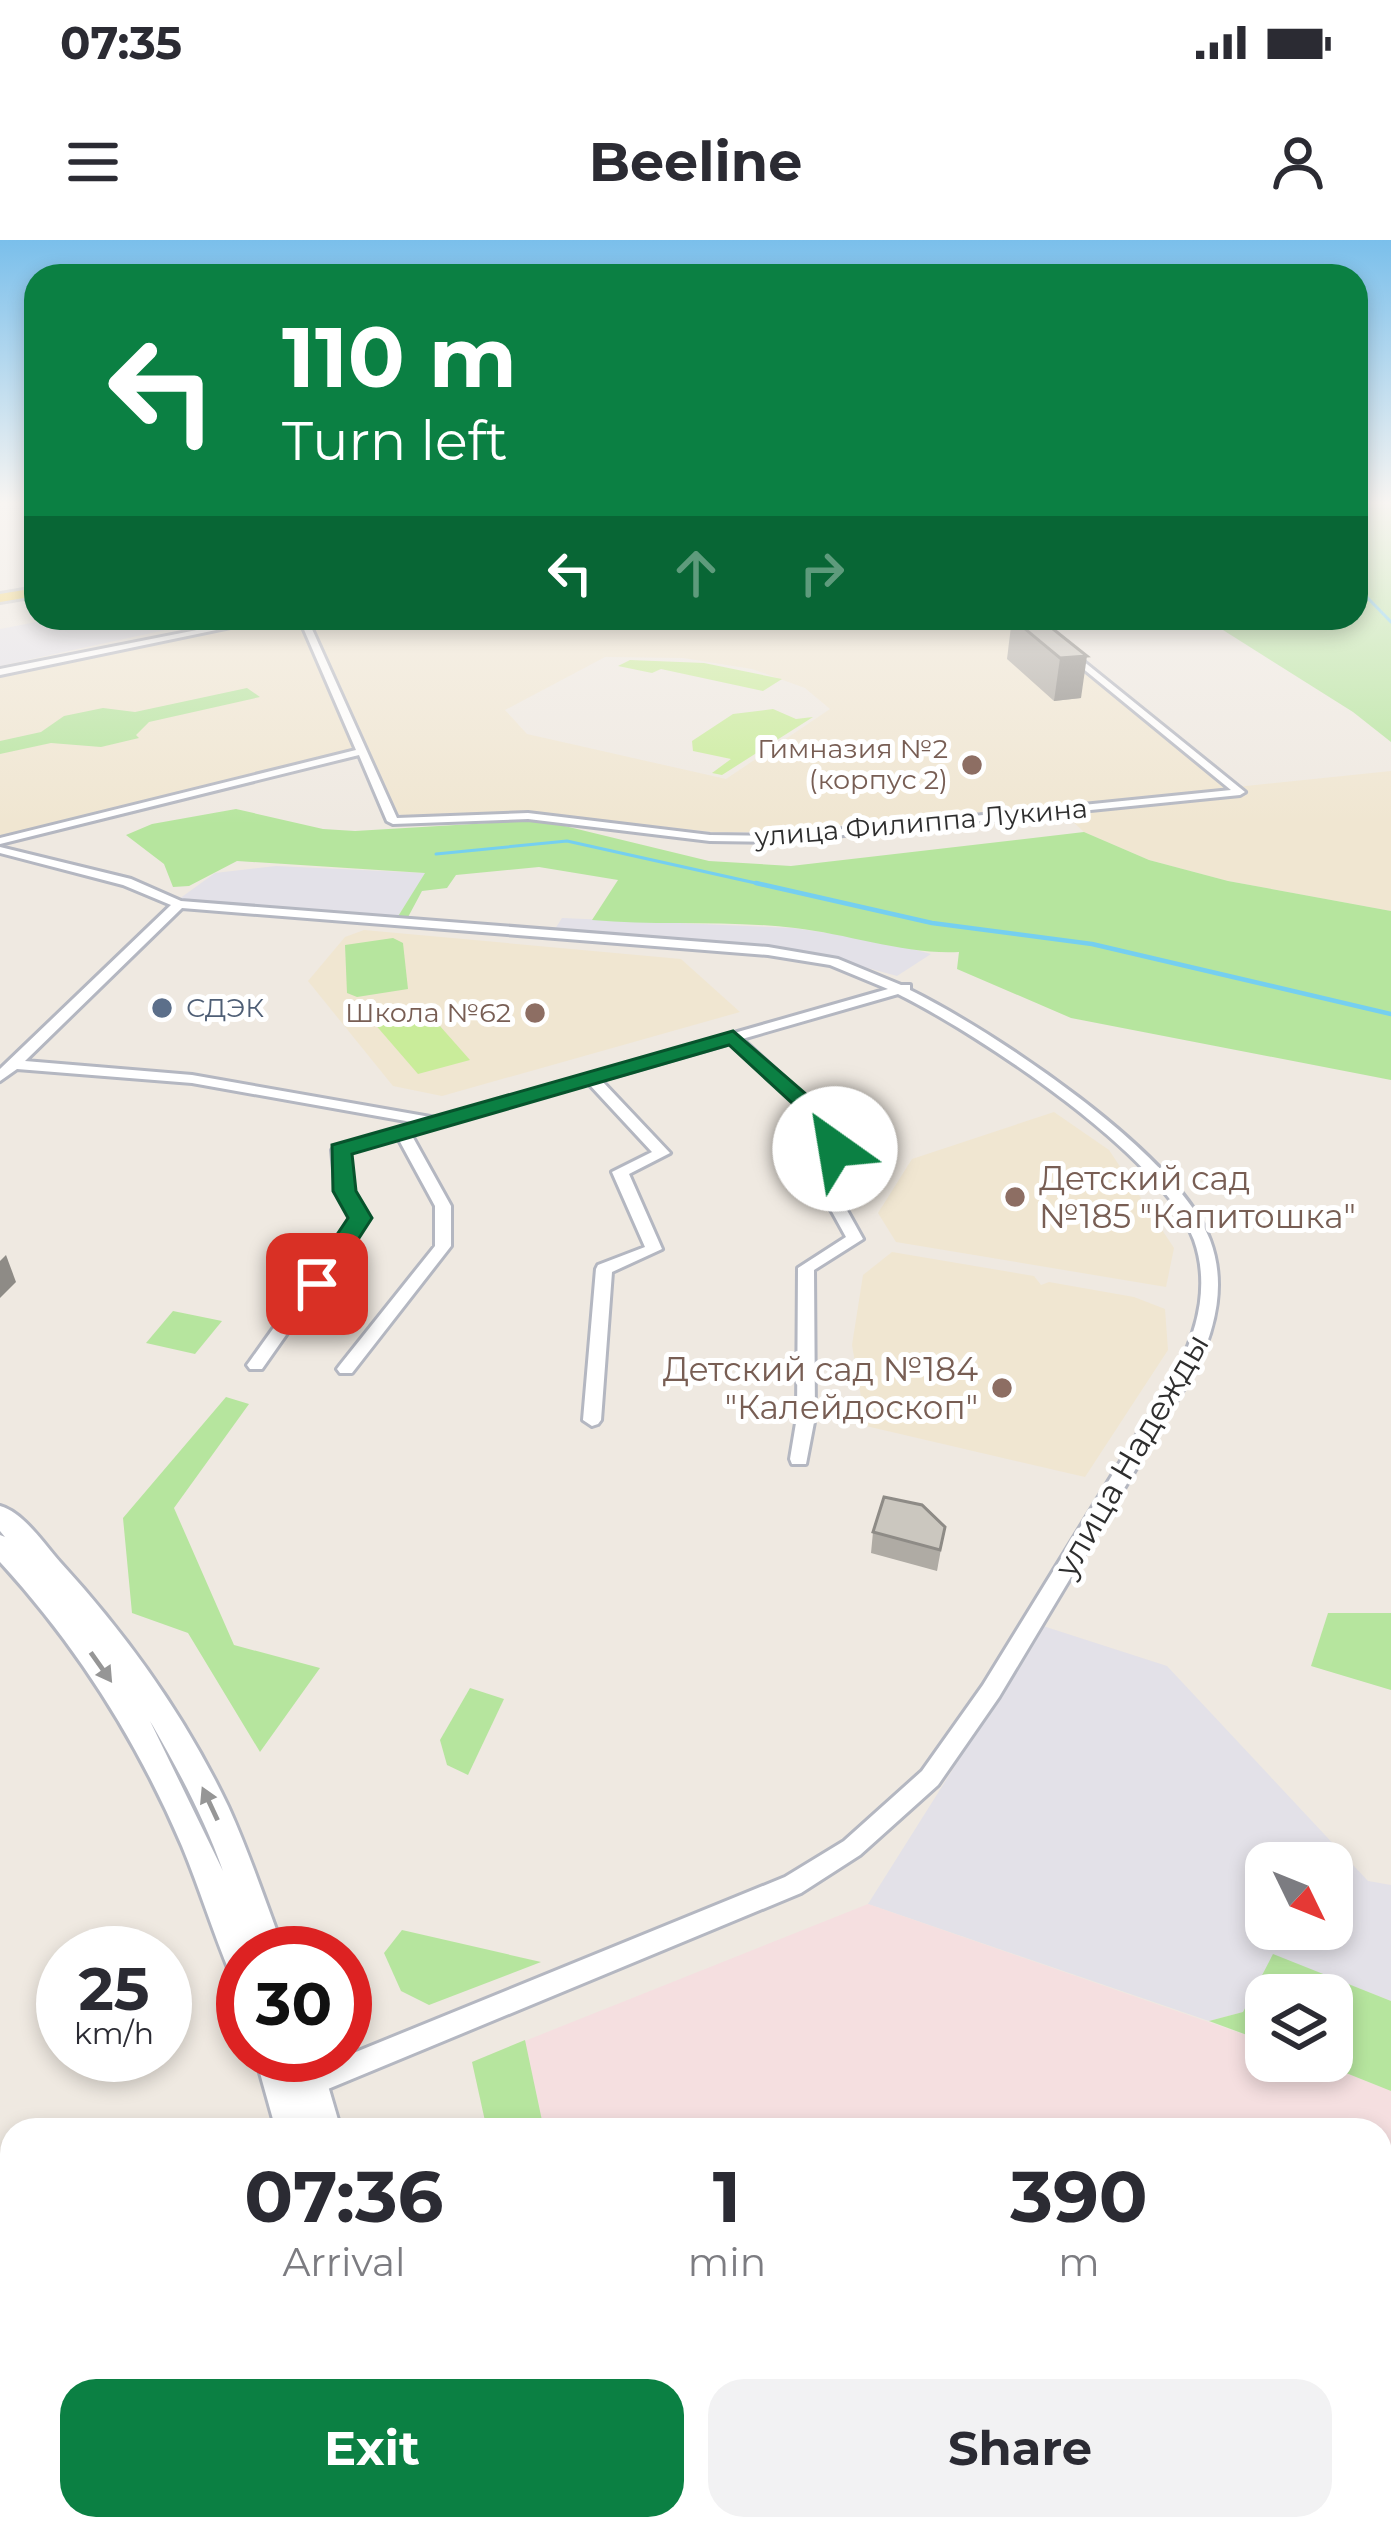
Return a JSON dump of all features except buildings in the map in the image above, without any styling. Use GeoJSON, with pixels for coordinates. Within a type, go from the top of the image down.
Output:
{"type":"FeatureCollection","features":[{"type":"Feature","properties":{"kind":"main road"},"geometry":{"type":"LineString","coordinates":[[9,1538],[149,1694],[195,1773],[233,1854],[258,1926]]}},
{"type":"Feature","properties":{"kind":"main road"},"geometry":{"type":"LineString","coordinates":[[47,1580],[154,1748],[187,1813],[229,1926]]}},
{"type":"Feature","properties":{"kind":"main road"},"geometry":{"type":"LineString","coordinates":[[298,2091],[315,2118]]}},
{"type":"Feature","properties":{"kind":"street"},"geometry":{"type":"LineString","coordinates":[[0,672],[209,630]]}},
{"type":"Feature","properties":{"kind":"street","name":"улица Филиппа Лукина"},"geometry":{"type":"LineString","coordinates":[[308,630],[392,821],[528,816],[725,838],[807,837],[1240,792],[1058,644]]}},
{"type":"Feature","properties":{"kind":"street"},"geometry":{"type":"LineString","coordinates":[[0,845],[363,751]]}},
{"type":"Feature","properties":{"kind":"street","name":"улица Надежды"},"geometry":{"type":"LineString","coordinates":[[0,845],[127,882],[179,904],[765,952],[857,968],[905,988],[1108,1129],[1153,1167],[1178,1197],[1198,1230],[1209,1264],[1212,1304],[1206,1332],[1190,1365],[991,1690],[930,1778],[852,1848],[794,1885],[298,2091]]}},
{"type":"Feature","properties":{"kind":"street"},"geometry":{"type":"LineString","coordinates":[[0,1077],[179,904]]}},
{"type":"Feature","properties":{"kind":"street"},"geometry":{"type":"LineString","coordinates":[[256,1366],[360,1218],[344,1191],[340,1150],[905,988]]}},
{"type":"Feature","properties":{"kind":"street"},"geometry":{"type":"LineString","coordinates":[[733,1037],[844,1139],[816,1168],[854,1239],[806,1268],[806,1417],[799,1459]]}},
{"type":"Feature","properties":{"kind":"street"},"geometry":{"type":"LineString","coordinates":[[13,1064],[192,1079],[436,1123]]}},
{"type":"Feature","properties":{"kind":"street"},"geometry":{"type":"LineString","coordinates":[[591,1078],[662,1154],[620,1172],[654,1249],[604,1269],[592,1420]]}},
{"type":"Feature","properties":{"kind":"street"},"geometry":{"type":"LineString","coordinates":[[346,1369],[442,1246],[443,1206],[402,1132]]}},
{"type":"Feature","properties":{"kind":"shaded area"},"geometry":{"type":"Polygon","coordinates":[[[24,624],[24,630],[165,630],[0,666],[0,629],[24,624]]]}},
{"type":"Feature","properties":{"kind":"shaded area","name":"Гимназия №2 (корпус 2)"},"geometry":{"type":"Polygon","coordinates":[[[222,630],[1033,630],[1227,788],[1391,771],[1391,911],[1228,881],[1149,860],[1084,832],[1055,805],[772,832],[713,832],[522,811],[412,818],[392,812],[369,750],[0,837],[0,674],[222,630]],[[605,657],[505,710],[527,734],[726,779],[830,709],[805,688],[752,669],[683,658],[605,657]]]}},
{"type":"Feature","properties":{"kind":"shaded area"},"geometry":{"type":"Polygon","coordinates":[[[276,866],[426,873],[397,918],[179,899],[215,873],[276,866]]]}},
{"type":"Feature","properties":{"kind":"shaded area"},"geometry":{"type":"Polygon","coordinates":[[[562,918],[793,928],[883,941],[931,954],[897,976],[820,955],[553,932],[562,918]]]}},
{"type":"Feature","properties":{"kind":"shaded area","name":"Школа №62"},"geometry":{"type":"Polygon","coordinates":[[[364,930],[681,959],[740,1012],[442,1096],[393,1086],[308,981],[345,937],[364,930]]]}},
{"type":"Feature","properties":{"kind":"shaded area","name":"Детский сад №185 \"Капитошка\""},"geometry":{"type":"Polygon","coordinates":[[[1054,1112],[1109,1150],[1174,1248],[1166,1287],[896,1242],[878,1213],[912,1159],[1054,1112]]]}},
{"type":"Feature","properties":{"kind":"shaded area","name":"Детский сад №184 \"Калейдоскоп\""},"geometry":{"type":"Polygon","coordinates":[[[892,1252],[1034,1276],[1041,1285],[1049,1282],[1134,1297],[1165,1309],[1168,1350],[1085,1477],[866,1426],[852,1345],[863,1275],[892,1252]]]}},
{"type":"Feature","properties":{"kind":"shaded area"},"geometry":{"type":"Polygon","coordinates":[[[1043,1626],[1167,1666],[1332,1842],[1245,1842],[1245,1950],[1353,1950],[1353,1865],[1368,1881],[1391,1885],[1391,2001],[1353,1986],[1353,1974],[1322,1974],[1273,1955],[1263,1974],[1245,1974],[1243,2012],[1209,2021],[868,1904],[1043,1626]]]}},
{"type":"Feature","properties":{"kind":"shaded area"},"geometry":{"type":"Polygon","coordinates":[[[868,1904],[1245,2035],[1245,2082],[1353,2082],[1353,2076],[1391,2091],[1391,2118],[484,2118],[472,2062],[868,1904]]]}},
{"type":"Feature","properties":{"kind":"green space"},"geometry":{"type":"Polygon","coordinates":[[[1368,609],[1391,609],[1391,742],[1353,712],[1223,630],[1368,630],[1368,609]]]}},
{"type":"Feature","properties":{"kind":"green space"},"geometry":{"type":"Polygon","coordinates":[[[630,660],[704,663],[782,679],[763,691],[661,669],[652,673],[618,666],[630,660]]]}},
{"type":"Feature","properties":{"kind":"green space"},"geometry":{"type":"Polygon","coordinates":[[[247,688],[260,697],[149,722],[136,735],[139,738],[101,747],[51,743],[0,754],[0,741],[41,732],[64,716],[103,708],[135,712],[247,688]]]}},
{"type":"Feature","properties":{"kind":"green space"},"geometry":{"type":"Polygon","coordinates":[[[773,709],[796,719],[813,717],[722,775],[712,773],[731,759],[693,751],[692,741],[733,714],[773,709]]]}},
{"type":"Feature","properties":{"kind":"green space"},"geometry":{"type":"Polygon","coordinates":[[[236,809],[323,829],[355,831],[540,820],[709,861],[791,866],[1084,832],[1149,860],[1228,881],[1391,911],[1391,1080],[1071,1018],[957,969],[959,952],[770,926],[592,920],[618,880],[539,867],[456,875],[447,888],[422,891],[407,919],[397,918],[425,873],[237,861],[189,886],[173,887],[164,864],[126,835],[152,824],[236,809]]]}},
{"type":"Feature","properties":{"kind":"green space"},"geometry":{"type":"Polygon","coordinates":[[[393,938],[403,943],[408,989],[357,997],[347,993],[345,945],[393,938]]]}},
{"type":"Feature","properties":{"kind":"green space"},"geometry":{"type":"Polygon","coordinates":[[[424,1008],[470,1060],[418,1074],[373,1022],[424,1008]]]}},
{"type":"Feature","properties":{"kind":"green space"},"geometry":{"type":"Polygon","coordinates":[[[173,1311],[222,1321],[195,1354],[146,1343],[173,1311]]]}},
{"type":"Feature","properties":{"kind":"green space"},"geometry":{"type":"Polygon","coordinates":[[[226,1397],[249,1404],[174,1508],[234,1645],[320,1668],[260,1752],[188,1633],[132,1613],[123,1518],[226,1397]]]}},
{"type":"Feature","properties":{"kind":"green space"},"geometry":{"type":"Polygon","coordinates":[[[1328,1613],[1391,1613],[1391,1690],[1311,1666],[1328,1613]]]}},
{"type":"Feature","properties":{"kind":"green space"},"geometry":{"type":"Polygon","coordinates":[[[470,1688],[504,1699],[468,1775],[447,1765],[440,1740],[470,1688]]]}},
{"type":"Feature","properties":{"kind":"green space"},"geometry":{"type":"Polygon","coordinates":[[[402,1930],[541,1962],[429,2005],[401,1991],[384,1953],[402,1930]]]}},
{"type":"Feature","properties":{"kind":"green space"},"geometry":{"type":"Polygon","coordinates":[[[1273,1954],[1323,1974],[1263,1974],[1273,1954]]]}},
{"type":"Feature","properties":{"kind":"green space"},"geometry":{"type":"Polygon","coordinates":[[[1353,1986],[1391,2001],[1391,2091],[1353,2076],[1353,1986]]]}},
{"type":"Feature","properties":{"kind":"green space"},"geometry":{"type":"Polygon","coordinates":[[[1245,2008],[1245,2034],[1209,2021],[1245,2008]]]}},
{"type":"Feature","properties":{"kind":"green space"},"geometry":{"type":"Polygon","coordinates":[[[525,2040],[541,2118],[484,2118],[472,2062],[525,2040]]]}},
{"type":"Feature","properties":{"kind":"waterway"},"geometry":{"type":"LineString","coordinates":[[1379,609],[1391,622]]}},
{"type":"Feature","properties":{"kind":"waterway"},"geometry":{"type":"LineString","coordinates":[[436,854],[567,841],[769,886]]}},
{"type":"Feature","properties":{"kind":"waterway"},"geometry":{"type":"LineString","coordinates":[[756,883],[932,923],[1092,944],[1391,1014]]}},
{"type":"Feature","properties":{"kind":"place","name":"Гимназия №2 (корпус 2)"},"geometry":{"type":"Point","coordinates":[972,765]}},
{"type":"Feature","properties":{"kind":"place","name":"СДЭК"},"geometry":{"type":"Point","coordinates":[162,1008]}},
{"type":"Feature","properties":{"kind":"place","name":"Школа №62"},"geometry":{"type":"Point","coordinates":[535,1013]}},
{"type":"Feature","properties":{"kind":"place","name":"Детский сад №185 \"Капитошка\""},"geometry":{"type":"Point","coordinates":[1015,1197]}},
{"type":"Feature","properties":{"kind":"place","name":"Детский сад №184 \"Калейдоскоп\""},"geometry":{"type":"Point","coordinates":[1002,1388]}},
{"type":"Feature","properties":{"kind":"route"},"geometry":{"type":"LineString","coordinates":[[317,1284],[360,1218],[344,1191],[340,1150],[733,1037],[844,1139],[835,1149]]}}]}
